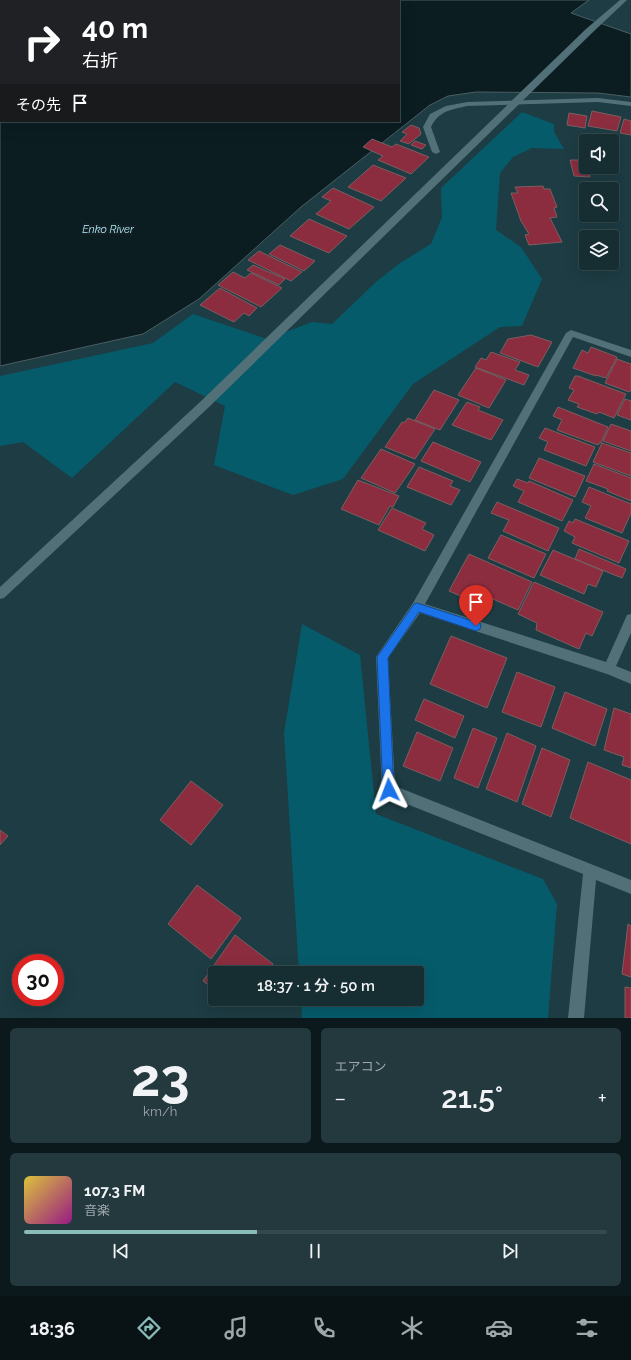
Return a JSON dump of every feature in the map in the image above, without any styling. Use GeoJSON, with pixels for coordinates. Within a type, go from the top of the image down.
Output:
{"type":"FeatureCollection","features":[{"type":"Feature","properties":{"kind":"street"},"geometry":{"type":"LineString","coordinates":[[0,594],[204,405],[589,31],[624,0]]}},
{"type":"Feature","properties":{"kind":"street"},"geometry":{"type":"LineString","coordinates":[[436,152],[427,127],[432,116],[449,108],[466,104],[598,100],[631,104]]}},
{"type":"Feature","properties":{"kind":"street"},"geometry":{"type":"LineString","coordinates":[[631,354],[571,333],[417,607],[382,657],[389,790],[631,887]]}},
{"type":"Feature","properties":{"kind":"street"},"geometry":{"type":"LineString","coordinates":[[417,607],[609,669],[631,678]]}},
{"type":"Feature","properties":{"kind":"street"},"geometry":{"type":"LineString","coordinates":[[609,669],[631,619]]}},
{"type":"Feature","properties":{"kind":"street"},"geometry":{"type":"LineString","coordinates":[[576,1018],[590,870]]}},
{"type":"Feature","properties":{"kind":"shaded area"},"geometry":{"type":"Polygon","coordinates":[[[522,112],[554,124],[554,132],[564,149],[532,148],[513,157],[500,173],[496,230],[521,247],[542,279],[522,326],[500,327],[413,384],[343,479],[293,495],[214,465],[225,406],[175,382],[72,478],[23,442],[0,446],[0,376],[153,343],[193,314],[267,339],[312,322],[332,324],[376,282],[400,263],[431,244],[442,217],[441,188],[522,112]]]}},
{"type":"Feature","properties":{"kind":"shaded area"},"geometry":{"type":"Polygon","coordinates":[[[302,624],[360,655],[376,814],[543,879],[557,904],[548,1018],[302,1018],[301,1006],[424,1006],[424,966],[299,966],[284,733],[302,624]]]}},
{"type":"Feature","properties":{"kind":"water","name":"Enko River"},"geometry":{"type":"Polygon","coordinates":[[[400,0],[589,0],[571,13],[631,34],[631,97],[598,93],[476,92],[448,96],[430,105],[301,207],[199,299],[143,334],[0,366],[0,122],[400,122],[400,0]]]}},
{"type":"Feature","properties":{"kind":"building"},"geometry":{"type":"Polygon","coordinates":[[[592,111],[621,117],[617,131],[588,126],[592,111]]]}},
{"type":"Feature","properties":{"kind":"building"},"geometry":{"type":"Polygon","coordinates":[[[569,113],[587,116],[585,128],[567,125],[569,113]]]}},
{"type":"Feature","properties":{"kind":"building"},"geometry":{"type":"Polygon","coordinates":[[[624,119],[631,121],[631,135],[620,133],[624,119]]]}},
{"type":"Feature","properties":{"kind":"building"},"geometry":{"type":"Polygon","coordinates":[[[411,125],[419,128],[421,134],[409,144],[400,141],[407,134],[402,132],[411,125]]]}},
{"type":"Feature","properties":{"kind":"building"},"geometry":{"type":"Polygon","coordinates":[[[372,139],[392,147],[396,144],[429,157],[411,174],[378,160],[383,156],[363,147],[372,139]]]}},
{"type":"Feature","properties":{"kind":"building"},"geometry":{"type":"Polygon","coordinates":[[[415,141],[426,145],[422,149],[411,145],[415,141]]]}},
{"type":"Feature","properties":{"kind":"building"},"geometry":{"type":"Polygon","coordinates":[[[570,160],[579,160],[579,174],[589,174],[590,177],[574,176],[570,160]]]}},
{"type":"Feature","properties":{"kind":"building"},"geometry":{"type":"Polygon","coordinates":[[[373,165],[406,178],[381,201],[348,187],[373,165]]]}},
{"type":"Feature","properties":{"kind":"building"},"geometry":{"type":"Polygon","coordinates":[[[543,186],[544,189],[550,189],[557,207],[554,208],[557,217],[550,218],[562,242],[529,245],[525,235],[529,234],[521,221],[511,193],[518,193],[515,187],[543,186]]]}},
{"type":"Feature","properties":{"kind":"building"},"geometry":{"type":"Polygon","coordinates":[[[333,188],[374,207],[349,229],[316,214],[331,201],[322,197],[333,188]]]}},
{"type":"Feature","properties":{"kind":"building"},"geometry":{"type":"Polygon","coordinates":[[[309,219],[347,236],[329,253],[290,236],[309,219]]]}},
{"type":"Feature","properties":{"kind":"building"},"geometry":{"type":"Polygon","coordinates":[[[280,245],[315,261],[304,271],[269,254],[280,245]]]}},
{"type":"Feature","properties":{"kind":"building"},"geometry":{"type":"Polygon","coordinates":[[[259,251],[302,272],[291,281],[248,260],[259,251]]]}},
{"type":"Feature","properties":{"kind":"building"},"geometry":{"type":"Polygon","coordinates":[[[253,265],[285,279],[279,285],[247,270],[253,265]]]}},
{"type":"Feature","properties":{"kind":"building"},"geometry":{"type":"Polygon","coordinates":[[[233,272],[245,278],[251,273],[282,288],[261,307],[218,285],[233,272]]]}},
{"type":"Feature","properties":{"kind":"building"},"geometry":{"type":"Polygon","coordinates":[[[220,288],[257,308],[249,316],[244,313],[234,322],[200,305],[220,288]]]}},
{"type":"Feature","properties":{"kind":"building"},"geometry":{"type":"Polygon","coordinates":[[[531,335],[552,342],[538,367],[500,353],[508,339],[531,335]]]}},
{"type":"Feature","properties":{"kind":"building"},"geometry":{"type":"Polygon","coordinates":[[[591,347],[617,357],[606,378],[573,368],[582,350],[588,353],[591,347]]]}},
{"type":"Feature","properties":{"kind":"building"},"geometry":{"type":"Polygon","coordinates":[[[491,352],[520,362],[515,370],[529,375],[524,385],[475,367],[481,358],[486,360],[491,352]]]}},
{"type":"Feature","properties":{"kind":"building"},"geometry":{"type":"Polygon","coordinates":[[[617,359],[631,364],[631,390],[629,392],[605,383],[617,359]]]}},
{"type":"Feature","properties":{"kind":"building"},"geometry":{"type":"Polygon","coordinates":[[[476,368],[506,380],[489,408],[458,395],[476,368]]]}},
{"type":"Feature","properties":{"kind":"building"},"geometry":{"type":"Polygon","coordinates":[[[575,376],[626,394],[614,418],[599,412],[597,414],[577,407],[579,404],[568,400],[574,390],[569,388],[575,376]]]}},
{"type":"Feature","properties":{"kind":"building"},"geometry":{"type":"Polygon","coordinates":[[[434,390],[459,400],[440,430],[415,420],[434,390]]]}},
{"type":"Feature","properties":{"kind":"building"},"geometry":{"type":"Polygon","coordinates":[[[625,399],[631,401],[631,420],[617,415],[625,399]]]}},
{"type":"Feature","properties":{"kind":"building"},"geometry":{"type":"Polygon","coordinates":[[[467,402],[480,407],[478,410],[503,420],[491,440],[452,425],[467,402]]]}},
{"type":"Feature","properties":{"kind":"building"},"geometry":{"type":"Polygon","coordinates":[[[558,407],[608,427],[601,443],[598,445],[557,430],[562,420],[553,416],[558,407]]]}},
{"type":"Feature","properties":{"kind":"building"},"geometry":{"type":"Polygon","coordinates":[[[408,418],[435,429],[415,459],[385,447],[402,422],[404,423],[408,418]]]}},
{"type":"Feature","properties":{"kind":"building"},"geometry":{"type":"Polygon","coordinates":[[[611,424],[631,431],[631,451],[603,441],[611,424]]]}},
{"type":"Feature","properties":{"kind":"building"},"geometry":{"type":"Polygon","coordinates":[[[545,428],[595,447],[586,466],[544,450],[548,442],[539,438],[545,428]]]}},
{"type":"Feature","properties":{"kind":"building"},"geometry":{"type":"Polygon","coordinates":[[[433,442],[481,462],[470,482],[421,461],[433,442]]]}},
{"type":"Feature","properties":{"kind":"building"},"geometry":{"type":"Polygon","coordinates":[[[602,443],[631,453],[631,476],[593,462],[602,443]]]}},
{"type":"Feature","properties":{"kind":"building"},"geometry":{"type":"Polygon","coordinates":[[[381,449],[415,464],[395,493],[361,478],[381,449]]]}},
{"type":"Feature","properties":{"kind":"building"},"geometry":{"type":"Polygon","coordinates":[[[539,458],[585,476],[575,497],[529,478],[539,458]]]}},
{"type":"Feature","properties":{"kind":"building"},"geometry":{"type":"Polygon","coordinates":[[[594,464],[631,478],[631,501],[607,491],[608,489],[586,481],[594,464]]]}},
{"type":"Feature","properties":{"kind":"building"},"geometry":{"type":"Polygon","coordinates":[[[419,467],[453,481],[450,486],[460,490],[451,505],[407,487],[419,467]]]}},
{"type":"Feature","properties":{"kind":"building"},"geometry":{"type":"Polygon","coordinates":[[[517,479],[528,483],[529,481],[573,500],[562,521],[518,502],[524,491],[513,486],[517,479]]]}},
{"type":"Feature","properties":{"kind":"building"},"geometry":{"type":"Polygon","coordinates":[[[358,480],[399,496],[393,507],[390,506],[379,525],[341,509],[358,480]]]}},
{"type":"Feature","properties":{"kind":"building"},"geometry":{"type":"Polygon","coordinates":[[[589,487],[631,504],[631,513],[622,533],[585,518],[591,506],[582,502],[589,487]]]}},
{"type":"Feature","properties":{"kind":"building"},"geometry":{"type":"Polygon","coordinates":[[[497,502],[559,528],[548,551],[503,531],[509,520],[491,513],[497,502]]]}},
{"type":"Feature","properties":{"kind":"building"},"geometry":{"type":"Polygon","coordinates":[[[392,508],[426,523],[422,529],[434,535],[425,551],[378,530],[392,508]]]}},
{"type":"Feature","properties":{"kind":"building"},"geometry":{"type":"Polygon","coordinates":[[[575,519],[629,541],[619,563],[572,543],[575,537],[564,531],[569,521],[573,523],[575,519]]]}},
{"type":"Feature","properties":{"kind":"building"},"geometry":{"type":"Polygon","coordinates":[[[501,535],[546,554],[534,578],[488,558],[501,535]]]}},
{"type":"Feature","properties":{"kind":"building"},"geometry":{"type":"Polygon","coordinates":[[[579,549],[626,569],[622,578],[575,559],[579,549]]]}},
{"type":"Feature","properties":{"kind":"building"},"geometry":{"type":"Polygon","coordinates":[[[553,550],[603,571],[596,587],[588,584],[584,594],[540,575],[553,550]]]}},
{"type":"Feature","properties":{"kind":"building"},"geometry":{"type":"Polygon","coordinates":[[[469,554],[532,582],[518,610],[486,596],[481,605],[449,591],[469,554]]]}},
{"type":"Feature","properties":{"kind":"building"},"geometry":{"type":"Polygon","coordinates":[[[534,582],[603,612],[592,636],[586,633],[579,649],[536,630],[537,623],[518,614],[534,582]]]}},
{"type":"Feature","properties":{"kind":"building"},"geometry":{"type":"Polygon","coordinates":[[[451,636],[507,658],[487,708],[430,684],[451,636]]]}},
{"type":"Feature","properties":{"kind":"building"},"geometry":{"type":"Polygon","coordinates":[[[517,672],[555,687],[541,727],[502,712],[517,672]]]}},
{"type":"Feature","properties":{"kind":"building"},"geometry":{"type":"Polygon","coordinates":[[[565,692],[607,709],[595,746],[552,728],[565,692]]]}},
{"type":"Feature","properties":{"kind":"building"},"geometry":{"type":"Polygon","coordinates":[[[424,699],[464,716],[455,738],[415,720],[424,699]]]}},
{"type":"Feature","properties":{"kind":"building"},"geometry":{"type":"Polygon","coordinates":[[[614,708],[631,714],[631,768],[622,765],[624,757],[604,750],[614,708]]]}},
{"type":"Feature","properties":{"kind":"building"},"geometry":{"type":"Polygon","coordinates":[[[473,728],[497,738],[478,788],[454,778],[473,728]]]}},
{"type":"Feature","properties":{"kind":"building"},"geometry":{"type":"Polygon","coordinates":[[[417,732],[453,748],[440,781],[403,766],[417,732]]]}},
{"type":"Feature","properties":{"kind":"building"},"geometry":{"type":"Polygon","coordinates":[[[507,733],[536,746],[517,802],[486,789],[507,733]]]}},
{"type":"Feature","properties":{"kind":"building"},"geometry":{"type":"Polygon","coordinates":[[[542,748],[570,760],[551,817],[522,804],[542,748]]]}},
{"type":"Feature","properties":{"kind":"building"},"geometry":{"type":"Polygon","coordinates":[[[588,762],[631,780],[631,844],[570,818],[588,762]]]}},
{"type":"Feature","properties":{"kind":"building"},"geometry":{"type":"Polygon","coordinates":[[[191,781],[223,805],[191,845],[160,820],[191,781]]]}},
{"type":"Feature","properties":{"kind":"building"},"geometry":{"type":"Polygon","coordinates":[[[0,830],[8,836],[0,845],[0,830]]]}},
{"type":"Feature","properties":{"kind":"building"},"geometry":{"type":"Polygon","coordinates":[[[197,885],[241,918],[211,959],[168,924],[197,885]]]}},
{"type":"Feature","properties":{"kind":"building"},"geometry":{"type":"Polygon","coordinates":[[[628,924],[631,926],[631,977],[622,974],[628,924]]]}},
{"type":"Feature","properties":{"kind":"building"},"geometry":{"type":"Polygon","coordinates":[[[235,935],[273,964],[271,966],[213,966],[235,935]]]}},
{"type":"Feature","properties":{"kind":"building"},"geometry":{"type":"Polygon","coordinates":[[[208,974],[208,985],[203,981],[208,974]]]}},
{"type":"Feature","properties":{"kind":"building"},"geometry":{"type":"Polygon","coordinates":[[[625,987],[631,988],[631,1018],[625,1018],[625,987]]]}},
{"type":"Feature","properties":{"kind":"route"},"geometry":{"type":"LineString","coordinates":[[389,790],[382,657],[417,607],[476,626]]}}]}
